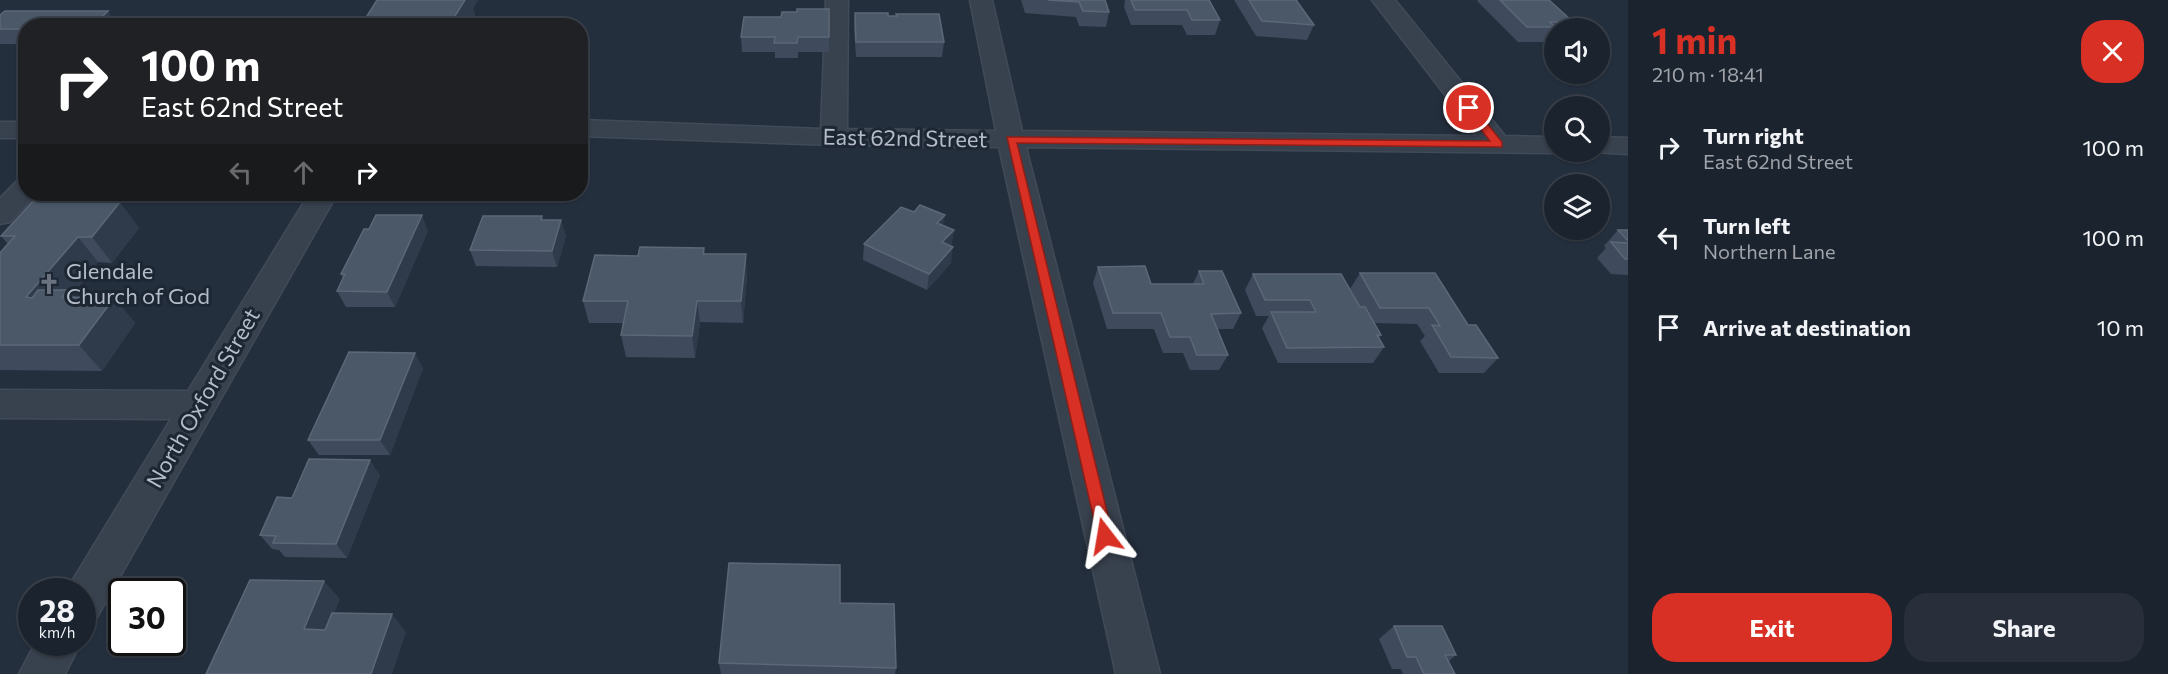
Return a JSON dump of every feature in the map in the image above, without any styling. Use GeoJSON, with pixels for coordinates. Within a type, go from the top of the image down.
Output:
{"type":"FeatureCollection","features":[{"type":"Feature","properties":{"kind":"street"},"geometry":{"type":"LineString","coordinates":[[834,137],[837,0]]}},
{"type":"Feature","properties":{"kind":"street"},"geometry":{"type":"LineString","coordinates":[[981,0],[1011,139],[1138,674]]}},
{"type":"Feature","properties":{"kind":"street"},"geometry":{"type":"LineString","coordinates":[[1383,0],[1498,145]]}},
{"type":"Feature","properties":{"kind":"street","name":"East 62nd Street"},"geometry":{"type":"LineString","coordinates":[[588,128],[834,137],[1544,145]]}},
{"type":"Feature","properties":{"kind":"street"},"geometry":{"type":"LineString","coordinates":[[0,130],[18,130]]}},
{"type":"Feature","properties":{"kind":"street"},"geometry":{"type":"LineString","coordinates":[[1610,145],[1628,146]]}},
{"type":"Feature","properties":{"kind":"street"},"geometry":{"type":"LineString","coordinates":[[0,176],[18,177]]}},
{"type":"Feature","properties":{"kind":"street"},"geometry":{"type":"LineString","coordinates":[[0,215],[18,196]]}},
{"type":"Feature","properties":{"kind":"street","name":"North Oxford Street"},"geometry":{"type":"LineString","coordinates":[[96,579],[319,201]]}},
{"type":"Feature","properties":{"kind":"street"},"geometry":{"type":"LineString","coordinates":[[0,404],[199,405]]}},
{"type":"Feature","properties":{"kind":"street"},"geometry":{"type":"LineString","coordinates":[[41,674],[52,656]]}},
{"type":"Feature","properties":{"kind":"building"},"geometry":{"type":"Polygon","coordinates":[[[377,0],[465,0],[454,18],[366,18],[377,0]]]}},
{"type":"Feature","properties":{"kind":"building"},"geometry":{"type":"Polygon","coordinates":[[[1048,0],[1105,0],[1109,12],[1083,11],[1079,2],[1048,0]]]}},
{"type":"Feature","properties":{"kind":"building"},"geometry":{"type":"Polygon","coordinates":[[[1131,0],[1209,0],[1220,20],[1192,20],[1187,10],[1135,10],[1131,0]]]}},
{"type":"Feature","properties":{"kind":"building"},"geometry":{"type":"Polygon","coordinates":[[[1249,0],[1296,0],[1314,25],[1262,21],[1249,0]]]}},
{"type":"Feature","properties":{"kind":"building"},"geometry":{"type":"Polygon","coordinates":[[[1500,0],[1549,0],[1569,18],[1544,18],[1544,27],[1527,27],[1500,0]]]}},
{"type":"Feature","properties":{"kind":"building"},"geometry":{"type":"Polygon","coordinates":[[[797,9],[829,9],[829,37],[798,37],[797,43],[774,43],[775,37],[741,37],[744,17],[781,17],[782,12],[797,12],[797,9]]]}},
{"type":"Feature","properties":{"kind":"building"},"geometry":{"type":"Polygon","coordinates":[[[5,11],[108,11],[101,18],[18,18],[18,29],[0,29],[0,15],[5,11]]]}},
{"type":"Feature","properties":{"kind":"building"},"geometry":{"type":"Polygon","coordinates":[[[855,13],[888,13],[888,16],[939,14],[944,42],[856,42],[855,13]]]}},
{"type":"Feature","properties":{"kind":"building"},"geometry":{"type":"Polygon","coordinates":[[[33,201],[120,202],[92,237],[78,237],[26,297],[32,298],[38,290],[68,290],[62,297],[114,298],[79,345],[0,345],[0,253],[15,236],[1,236],[33,201]]]}},
{"type":"Feature","properties":{"kind":"building"},"geometry":{"type":"Polygon","coordinates":[[[920,205],[945,215],[937,223],[954,230],[942,242],[953,247],[929,274],[864,244],[901,207],[914,212],[920,205]]]}},
{"type":"Feature","properties":{"kind":"building"},"geometry":{"type":"Polygon","coordinates":[[[376,215],[422,215],[387,292],[337,291],[345,274],[341,274],[364,229],[369,229],[376,215]]]}},
{"type":"Feature","properties":{"kind":"building"},"geometry":{"type":"Polygon","coordinates":[[[483,216],[542,216],[541,220],[561,220],[552,251],[470,250],[483,216]]]}},
{"type":"Feature","properties":{"kind":"building"},"geometry":{"type":"Polygon","coordinates":[[[1618,230],[1628,230],[1628,241],[1618,230]]]}},
{"type":"Feature","properties":{"kind":"building"},"geometry":{"type":"Polygon","coordinates":[[[1611,242],[1628,243],[1628,259],[1625,259],[1611,242]]]}},
{"type":"Feature","properties":{"kind":"building"},"geometry":{"type":"Polygon","coordinates":[[[640,247],[704,248],[703,254],[746,254],[741,301],[697,301],[692,336],[621,335],[628,301],[583,301],[595,255],[638,256],[640,247]]]}},
{"type":"Feature","properties":{"kind":"building"},"geometry":{"type":"Polygon","coordinates":[[[1145,266],[1151,284],[1204,284],[1199,271],[1222,271],[1241,313],[1211,314],[1228,355],[1197,355],[1190,337],[1170,337],[1161,313],[1113,313],[1098,267],[1145,266]]]}},
{"type":"Feature","properties":{"kind":"building"},"geometry":{"type":"Polygon","coordinates":[[[1360,273],[1435,273],[1468,325],[1476,325],[1498,358],[1451,357],[1432,325],[1440,326],[1429,308],[1380,308],[1360,273]]]}},
{"type":"Feature","properties":{"kind":"building"},"geometry":{"type":"Polygon","coordinates":[[[1253,274],[1341,274],[1360,307],[1365,307],[1381,335],[1377,335],[1384,347],[1287,348],[1271,312],[1316,312],[1310,300],[1265,300],[1253,274]]]}},
{"type":"Feature","properties":{"kind":"building"},"geometry":{"type":"Polygon","coordinates":[[[349,352],[415,353],[380,440],[308,440],[349,352]]]}},
{"type":"Feature","properties":{"kind":"building"},"geometry":{"type":"Polygon","coordinates":[[[309,459],[370,460],[336,544],[273,543],[276,536],[260,535],[277,497],[292,498],[309,459]]]}},
{"type":"Feature","properties":{"kind":"building"},"geometry":{"type":"Polygon","coordinates":[[[729,563],[840,565],[840,603],[894,604],[896,668],[719,663],[729,563]]]}},
{"type":"Feature","properties":{"kind":"building"},"geometry":{"type":"Polygon","coordinates":[[[250,580],[324,581],[304,629],[325,630],[332,613],[392,614],[371,674],[206,674],[250,580]]]}},
{"type":"Feature","properties":{"kind":"building"},"geometry":{"type":"Polygon","coordinates":[[[1394,626],[1442,626],[1456,655],[1445,655],[1455,674],[1424,674],[1416,657],[1407,657],[1394,626]]]}},
{"type":"Feature","properties":{"kind":"place","name":"Glendale Church of God"},"geometry":{"type":"Point","coordinates":[49,284]}},
{"type":"Feature","properties":{"kind":"route"},"geometry":{"type":"LineString","coordinates":[[1105,536],[1011,139],[1498,145],[1469,108]]}}]}
